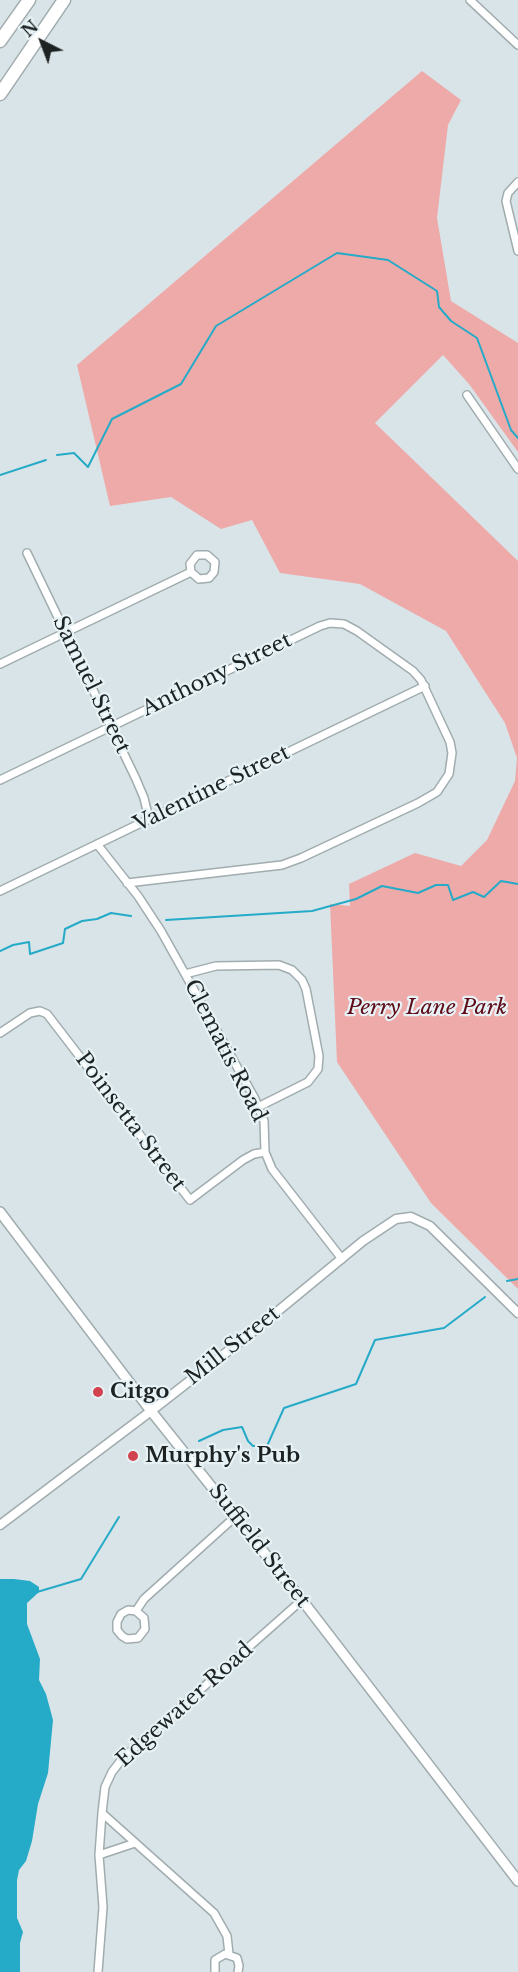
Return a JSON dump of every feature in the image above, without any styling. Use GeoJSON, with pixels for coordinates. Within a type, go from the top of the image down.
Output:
{"type":"FeatureCollection","features":[{"type":"Feature","properties":{"kind":"highway"},"geometry":{"type":"LineString","coordinates":[[0,41],[29,0]]}},
{"type":"Feature","properties":{"kind":"highway"},"geometry":{"type":"LineString","coordinates":[[0,94],[64,0]]}},
{"type":"Feature","properties":{"kind":"main road","name":"Suffield Street"},"geometry":{"type":"LineString","coordinates":[[0,1212],[151,1411],[302,1600],[518,1881]]}},
{"type":"Feature","properties":{"kind":"street"},"geometry":{"type":"LineString","coordinates":[[470,0],[518,45]]}},
{"type":"Feature","properties":{"kind":"street"},"geometry":{"type":"LineString","coordinates":[[518,182],[508,193],[506,201],[518,251]]}},
{"type":"Feature","properties":{"kind":"street"},"geometry":{"type":"LineString","coordinates":[[467,395],[518,469]]}},
{"type":"Feature","properties":{"kind":"street","name":"Samuel Street"},"geometry":{"type":"LineString","coordinates":[[27,553],[140,788],[149,819]]}},
{"type":"Feature","properties":{"kind":"street"},"geometry":{"type":"LineString","coordinates":[[0,664],[191,572]]}},
{"type":"Feature","properties":{"kind":"street","name":"Anthony Street"},"geometry":{"type":"LineString","coordinates":[[0,780],[330,623],[344,624],[357,631],[413,671],[425,686]]}},
{"type":"Feature","properties":{"kind":"street"},"geometry":{"type":"LineString","coordinates":[[127,883],[282,865],[428,798],[443,784],[452,763],[452,753],[450,742],[425,686]]}},
{"type":"Feature","properties":{"kind":"street","name":"Valentine Street"},"geometry":{"type":"LineString","coordinates":[[0,891],[425,686]]}},
{"type":"Feature","properties":{"kind":"street","name":"Clematis Road"},"geometry":{"type":"LineString","coordinates":[[97,844],[161,931],[258,1107],[264,1121],[266,1152],[272,1169],[342,1259]]}},
{"type":"Feature","properties":{"kind":"street"},"geometry":{"type":"LineString","coordinates":[[185,974],[216,966],[279,965],[292,970],[302,980],[306,989],[319,1056],[318,1069],[308,1082],[258,1107]]}},
{"type":"Feature","properties":{"kind":"street","name":"Poinsetta Street"},"geometry":{"type":"LineString","coordinates":[[0,1033],[30,1013],[40,1011],[47,1014],[190,1200],[243,1160],[254,1154],[266,1152]]}},
{"type":"Feature","properties":{"kind":"street","name":"Mill Street"},"geometry":{"type":"LineString","coordinates":[[0,1525],[151,1411],[342,1259],[400,1217],[411,1216],[423,1221],[437,1232],[518,1313]]}},
{"type":"Feature","properties":{"kind":"street"},"geometry":{"type":"LineString","coordinates":[[136,1611],[144,1599],[236,1516]]}},
{"type":"Feature","properties":{"kind":"street","name":"Edgewater Road"},"geometry":{"type":"LineString","coordinates":[[98,1972],[103,1907],[99,1855],[102,1813],[108,1780],[122,1759],[302,1600]]}},
{"type":"Feature","properties":{"kind":"street"},"geometry":{"type":"LineString","coordinates":[[136,1611],[144,1618],[145,1629],[138,1638],[127,1639],[118,1632],[117,1622],[123,1612],[136,1611]]}},
{"type":"Feature","properties":{"kind":"street"},"geometry":{"type":"LineString","coordinates":[[102,1813],[214,1913],[227,1936],[229,1954]]}},
{"type":"Feature","properties":{"kind":"street"},"geometry":{"type":"LineString","coordinates":[[99,1855],[135,1843]]}},
{"type":"Feature","properties":{"kind":"street"},"geometry":{"type":"LineString","coordinates":[[215,1972],[214,1964],[218,1957],[229,1954],[237,1958],[238,1972]]}},
{"type":"Feature","properties":{"kind":"green space","name":"Perry Lane Park"},"geometry":{"type":"Polygon","coordinates":[[[422,71],[461,100],[448,125],[437,218],[451,301],[518,343],[518,452],[469,384],[443,355],[375,423],[518,561],[518,1289],[431,1203],[337,1062],[330,904],[350,906],[349,884],[415,853],[461,866],[487,840],[515,781],[517,758],[505,723],[446,631],[360,584],[280,573],[252,520],[221,529],[171,497],[110,506],[77,365],[422,71]]]}},
{"type":"Feature","properties":{"kind":"water"},"geometry":{"type":"Polygon","coordinates":[[[0,1579],[30,1581],[39,1587],[39,1592],[27,1603],[27,1624],[40,1659],[39,1680],[46,1694],[53,1720],[48,1773],[38,1804],[32,1841],[17,1880],[17,1918],[23,1932],[20,1943],[20,1972],[0,1972],[0,1579]]]}},
{"type":"Feature","properties":{"kind":"waterway"},"geometry":{"type":"LineString","coordinates":[[57,455],[74,453],[88,467],[112,419],[181,384],[216,326],[337,253],[388,260],[437,291],[439,307],[451,321],[477,338],[511,430],[518,438]]}},
{"type":"Feature","properties":{"kind":"waterway"},"geometry":{"type":"LineString","coordinates":[[0,475],[46,460]]}},
{"type":"Feature","properties":{"kind":"waterway"},"geometry":{"type":"LineString","coordinates":[[166,920],[312,911],[356,899],[382,886],[418,893],[436,885],[448,885],[453,900],[473,892],[484,897],[501,881],[518,884]]}},
{"type":"Feature","properties":{"kind":"waterway"},"geometry":{"type":"LineString","coordinates":[[0,951],[13,945],[29,942],[30,954],[63,943],[65,929],[82,921],[97,919],[111,913],[131,916]]}},
{"type":"Feature","properties":{"kind":"waterway"},"geometry":{"type":"LineString","coordinates":[[507,1281],[518,1279]]}},
{"type":"Feature","properties":{"kind":"waterway"},"geometry":{"type":"LineString","coordinates":[[199,1441],[223,1430],[242,1427],[248,1441],[253,1446],[267,1446],[284,1408],[356,1384],[375,1340],[444,1328],[485,1297]]}},
{"type":"Feature","properties":{"kind":"waterway"},"geometry":{"type":"LineString","coordinates":[[37,1592],[81,1579],[119,1517]]}},
{"type":"Feature","properties":{"kind":"place","name":"Citgo"},"geometry":{"type":"Point","coordinates":[98,1392]}},
{"type":"Feature","properties":{"kind":"place","name":"Murphy's Pub"},"geometry":{"type":"Point","coordinates":[133,1456]}}]}
